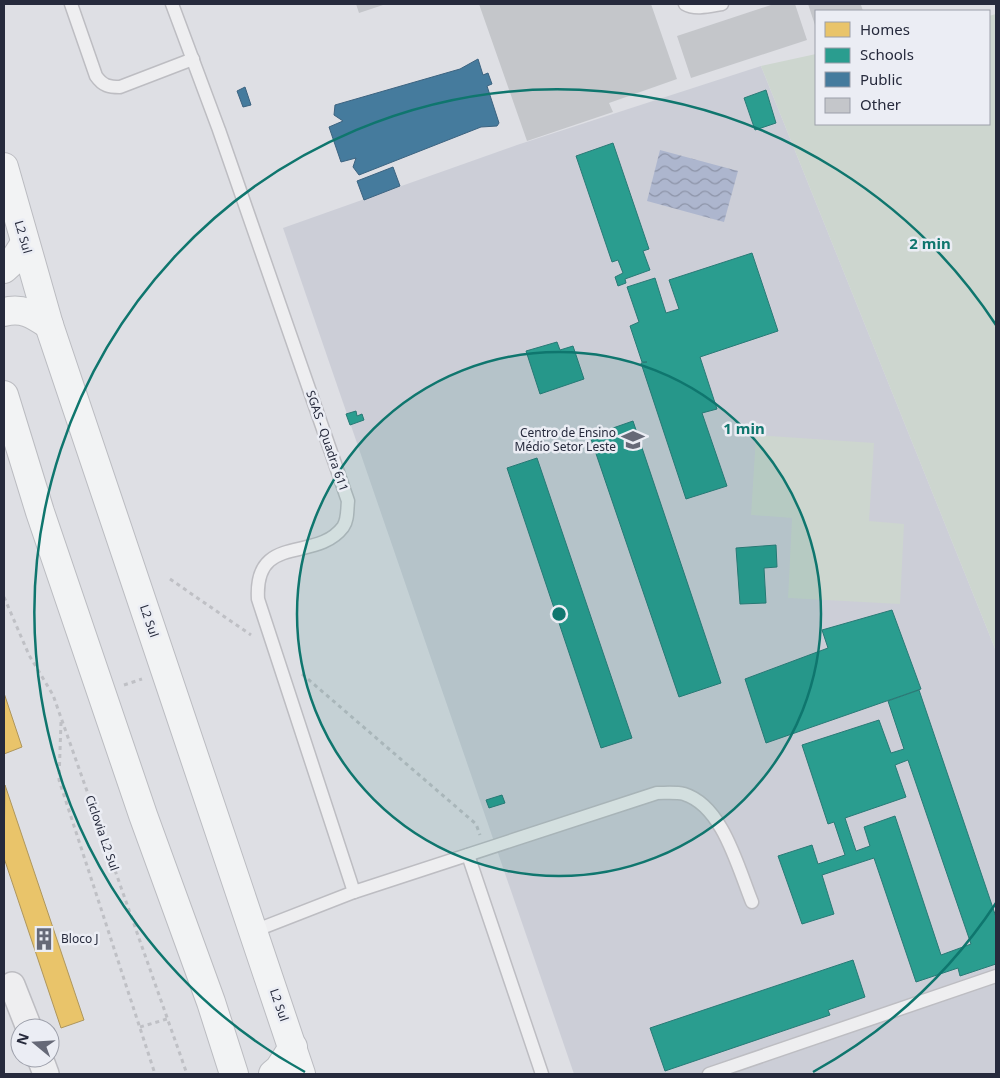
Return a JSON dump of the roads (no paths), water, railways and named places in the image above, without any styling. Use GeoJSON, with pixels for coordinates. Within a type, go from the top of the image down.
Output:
{"type":"FeatureCollection","features":[{"type":"Feature","properties":{"kind":"main road","name":"L2 Sul"},"geometry":{"type":"LineString","coordinates":[[4,167],[49,325],[301,1074]]}},
{"type":"Feature","properties":{"kind":"main road"},"geometry":{"type":"LineString","coordinates":[[4,269],[15,260],[25,242]]}},
{"type":"Feature","properties":{"kind":"main road"},"geometry":{"type":"LineString","coordinates":[[4,312],[15,309],[30,312],[49,325]]}},
{"type":"Feature","properties":{"kind":"main road"},"geometry":{"type":"LineString","coordinates":[[4,395],[40,512],[143,814],[237,1072]]}},
{"type":"Feature","properties":{"kind":"main road"},"geometry":{"type":"LineString","coordinates":[[273,1074],[279,1069],[293,1047]]}},
{"type":"Feature","properties":{"kind":"street"},"geometry":{"type":"LineString","coordinates":[[12,985],[25,1018]]}},
{"type":"Feature","properties":{"kind":"lane"},"geometry":{"type":"LineString","coordinates":[[71,4],[96,76],[101,84],[110,87],[120,87],[193,59]]}},
{"type":"Feature","properties":{"kind":"lane","name":"SGAS - Quadra 611"},"geometry":{"type":"LineString","coordinates":[[172,4],[348,501],[343,527],[332,537],[270,558],[262,570],[257,584],[258,599],[354,892]]}},
{"type":"Feature","properties":{"kind":"lane"},"geometry":{"type":"LineString","coordinates":[[685,4],[707,7],[722,4]]}},
{"type":"Feature","properties":{"kind":"lane"},"geometry":{"type":"LineString","coordinates":[[254,931],[354,892],[657,793],[683,794],[700,802],[714,815],[725,835],[752,902]]}},
{"type":"Feature","properties":{"kind":"lane"},"geometry":{"type":"LineString","coordinates":[[468,855],[542,1074]]}},
{"type":"Feature","properties":{"kind":"lane"},"geometry":{"type":"LineString","coordinates":[[709,1074],[996,976]]}},
{"type":"Feature","properties":{"kind":"water"},"geometry":{"type":"Polygon","coordinates":[[[660,150],[738,171],[724,222],[647,201],[660,150]]]}},
{"type":"Feature","properties":{"kind":"place","name":"Centro de Ensino Médio Setor Leste"},"geometry":{"type":"Point","coordinates":[633,440]}},
{"type":"Feature","properties":{"kind":"place","name":"Bloco J"},"geometry":{"type":"Point","coordinates":[44,939]}}]}
